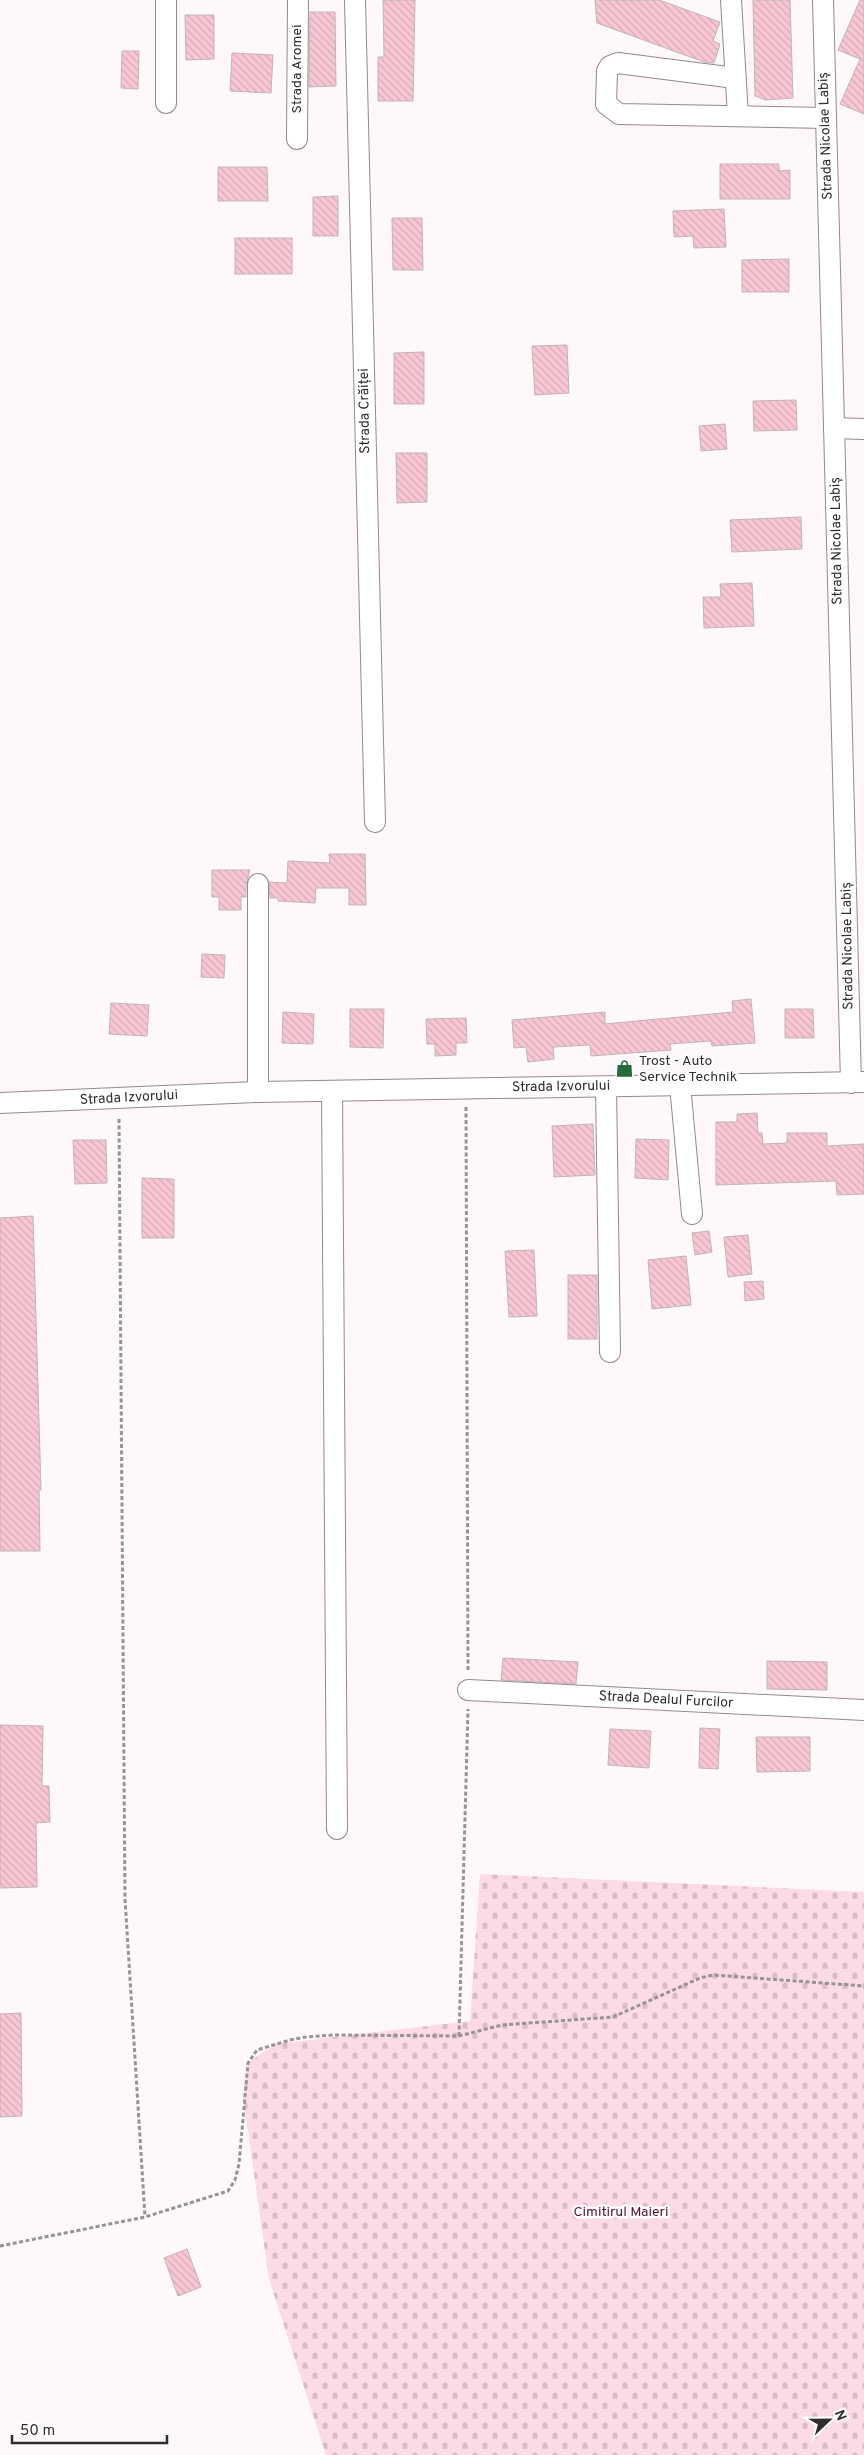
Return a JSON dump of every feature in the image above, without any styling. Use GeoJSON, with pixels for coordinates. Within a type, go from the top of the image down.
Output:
{"type":"FeatureCollection","features":[{"type":"Feature","properties":{"kind":"street"},"geometry":{"type":"LineString","coordinates":[[166,0],[166,103]]}},
{"type":"Feature","properties":{"kind":"street","name":"Strada Aromei"},"geometry":{"type":"LineString","coordinates":[[297,139],[298,0]]}},
{"type":"Feature","properties":{"kind":"street","name":"Strada Crăiței"},"geometry":{"type":"LineString","coordinates":[[355,0],[375,822]]}},
{"type":"Feature","properties":{"kind":"street"},"geometry":{"type":"LineString","coordinates":[[731,0],[738,116]]}},
{"type":"Feature","properties":{"kind":"street","name":"Strada Nicolae Labiș"},"geometry":{"type":"LineString","coordinates":[[822,0],[834,428],[858,1082]]}},
{"type":"Feature","properties":{"kind":"street"},"geometry":{"type":"LineString","coordinates":[[736,78],[618,63],[610,66],[608,71],[606,104],[619,114],[826,118]]}},
{"type":"Feature","properties":{"kind":"street"},"geometry":{"type":"LineString","coordinates":[[834,428],[864,429]]}},
{"type":"Feature","properties":{"kind":"street"},"geometry":{"type":"LineString","coordinates":[[258,884],[258,1092]]}},
{"type":"Feature","properties":{"kind":"street","name":"Strada Izvorului"},"geometry":{"type":"LineString","coordinates":[[0,1103],[258,1092],[858,1082]]}},
{"type":"Feature","properties":{"kind":"street"},"geometry":{"type":"LineString","coordinates":[[680,1085],[692,1214]]}},
{"type":"Feature","properties":{"kind":"street"},"geometry":{"type":"LineString","coordinates":[[606,1086],[610,1352]]}},
{"type":"Feature","properties":{"kind":"street"},"geometry":{"type":"LineString","coordinates":[[332,1091],[337,1829]]}},
{"type":"Feature","properties":{"kind":"street","name":"Strada Dealul Furcilor"},"geometry":{"type":"LineString","coordinates":[[468,1690],[864,1710]]}},
{"type":"Feature","properties":{"kind":"path"},"geometry":{"type":"LineString","coordinates":[[459,2036],[468,1690],[466,1089]]}},
{"type":"Feature","properties":{"kind":"path"},"geometry":{"type":"LineString","coordinates":[[118,1098],[125,1899],[145,2217]]}},
{"type":"Feature","properties":{"kind":"path"},"geometry":{"type":"LineString","coordinates":[[0,2246],[145,2217],[228,2190],[235,2180],[239,2164],[248,2062],[257,2050],[290,2040],[334,2035],[459,2036],[502,2025],[613,2017],[700,1978],[713,1975],[864,1986]]}},
{"type":"Feature","properties":{"kind":"green space","name":"Cimitirul Maieri"},"geometry":{"type":"Polygon","coordinates":[[[480,1874],[864,1892],[864,2455],[326,2455],[269,2279],[243,2096],[248,2063],[275,2044],[470,2021],[480,1874]]]}},
{"type":"Feature","properties":{"kind":"building"},"geometry":{"type":"Polygon","coordinates":[[[383,0],[415,0],[413,101],[378,101],[378,57],[384,57],[383,0]]]}},
{"type":"Feature","properties":{"kind":"building"},"geometry":{"type":"Polygon","coordinates":[[[595,0],[659,0],[720,22],[713,41],[720,44],[714,63],[704,62],[597,23],[595,0]]]}},
{"type":"Feature","properties":{"kind":"building"},"geometry":{"type":"Polygon","coordinates":[[[753,0],[790,0],[793,98],[766,100],[755,96],[753,0]]]}},
{"type":"Feature","properties":{"kind":"building"},"geometry":{"type":"Polygon","coordinates":[[[860,0],[864,0],[864,114],[840,104],[860,59],[838,50],[860,0]]]}},
{"type":"Feature","properties":{"kind":"building"},"geometry":{"type":"Polygon","coordinates":[[[310,12],[335,12],[336,86],[309,87],[310,12]]]}},
{"type":"Feature","properties":{"kind":"building"},"geometry":{"type":"Polygon","coordinates":[[[185,15],[214,15],[214,59],[186,60],[185,15]]]}},
{"type":"Feature","properties":{"kind":"building"},"geometry":{"type":"Polygon","coordinates":[[[122,51],[139,51],[138,89],[121,88],[122,51]]]}},
{"type":"Feature","properties":{"kind":"building"},"geometry":{"type":"Polygon","coordinates":[[[232,53],[273,55],[271,93],[230,91],[232,53]]]}},
{"type":"Feature","properties":{"kind":"building"},"geometry":{"type":"Polygon","coordinates":[[[720,164],[779,164],[779,171],[790,170],[790,199],[720,199],[720,164]]]}},
{"type":"Feature","properties":{"kind":"building"},"geometry":{"type":"Polygon","coordinates":[[[218,167],[267,167],[268,201],[218,201],[218,167]]]}},
{"type":"Feature","properties":{"kind":"building"},"geometry":{"type":"Polygon","coordinates":[[[338,196],[338,236],[313,236],[313,197],[338,196]]]}},
{"type":"Feature","properties":{"kind":"building"},"geometry":{"type":"Polygon","coordinates":[[[724,209],[726,247],[694,248],[693,236],[674,237],[673,211],[724,209]]]}},
{"type":"Feature","properties":{"kind":"building"},"geometry":{"type":"Polygon","coordinates":[[[392,218],[422,218],[423,270],[393,270],[392,218]]]}},
{"type":"Feature","properties":{"kind":"building"},"geometry":{"type":"Polygon","coordinates":[[[235,238],[292,238],[292,274],[235,274],[235,238]]]}},
{"type":"Feature","properties":{"kind":"building"},"geometry":{"type":"Polygon","coordinates":[[[789,259],[789,292],[742,292],[742,260],[789,259]]]}},
{"type":"Feature","properties":{"kind":"building"},"geometry":{"type":"Polygon","coordinates":[[[567,345],[569,393],[535,395],[532,346],[567,345]]]}},
{"type":"Feature","properties":{"kind":"building"},"geometry":{"type":"Polygon","coordinates":[[[424,352],[424,404],[394,404],[394,353],[424,352]]]}},
{"type":"Feature","properties":{"kind":"building"},"geometry":{"type":"Polygon","coordinates":[[[796,400],[797,430],[754,431],[753,401],[796,400]]]}},
{"type":"Feature","properties":{"kind":"building"},"geometry":{"type":"Polygon","coordinates":[[[725,424],[727,449],[701,451],[699,426],[725,424]]]}},
{"type":"Feature","properties":{"kind":"building"},"geometry":{"type":"Polygon","coordinates":[[[396,453],[427,453],[427,502],[397,503],[396,453]]]}},
{"type":"Feature","properties":{"kind":"building"},"geometry":{"type":"Polygon","coordinates":[[[801,517],[802,549],[732,552],[730,520],[801,517]]]}},
{"type":"Feature","properties":{"kind":"building"},"geometry":{"type":"Polygon","coordinates":[[[752,583],[754,626],[704,628],[703,597],[721,597],[720,584],[752,583]]]}},
{"type":"Feature","properties":{"kind":"building"},"geometry":{"type":"Polygon","coordinates":[[[329,854],[365,854],[366,905],[349,905],[349,888],[316,888],[315,903],[278,901],[278,898],[270,898],[269,882],[287,883],[288,861],[330,863],[329,854]]]}},
{"type":"Feature","properties":{"kind":"building"},"geometry":{"type":"Polygon","coordinates":[[[212,870],[250,870],[246,884],[246,897],[241,897],[241,910],[219,910],[219,897],[212,897],[212,870]]]}},
{"type":"Feature","properties":{"kind":"building"},"geometry":{"type":"Polygon","coordinates":[[[202,954],[225,955],[224,978],[201,977],[202,954]]]}},
{"type":"Feature","properties":{"kind":"building"},"geometry":{"type":"Polygon","coordinates":[[[751,999],[755,1043],[712,1046],[711,1041],[670,1044],[671,1050],[591,1056],[590,1045],[553,1047],[554,1059],[528,1062],[526,1047],[514,1048],[512,1020],[605,1012],[605,1024],[733,1012],[732,1001],[751,999]]]}},
{"type":"Feature","properties":{"kind":"building"},"geometry":{"type":"Polygon","coordinates":[[[111,1003],[149,1005],[147,1036],[109,1034],[111,1003]]]}},
{"type":"Feature","properties":{"kind":"building"},"geometry":{"type":"Polygon","coordinates":[[[350,1009],[384,1009],[383,1048],[350,1047],[350,1009]]]}},
{"type":"Feature","properties":{"kind":"building"},"geometry":{"type":"Polygon","coordinates":[[[785,1009],[813,1009],[814,1038],[785,1038],[785,1009]]]}},
{"type":"Feature","properties":{"kind":"building"},"geometry":{"type":"Polygon","coordinates":[[[283,1012],[314,1014],[313,1044],[282,1043],[283,1012]]]}},
{"type":"Feature","properties":{"kind":"building"},"geometry":{"type":"Polygon","coordinates":[[[466,1018],[467,1043],[456,1043],[456,1055],[435,1056],[435,1044],[427,1044],[426,1019],[466,1018]]]}},
{"type":"Feature","properties":{"kind":"building"},"geometry":{"type":"Polygon","coordinates":[[[757,1113],[758,1133],[762,1133],[763,1144],[787,1143],[787,1133],[827,1133],[827,1146],[864,1144],[864,1194],[837,1195],[836,1181],[716,1185],[716,1122],[737,1122],[737,1114],[757,1113]]]}},
{"type":"Feature","properties":{"kind":"building"},"geometry":{"type":"Polygon","coordinates":[[[593,1124],[595,1175],[554,1177],[552,1126],[593,1124]]]}},
{"type":"Feature","properties":{"kind":"building"},"geometry":{"type":"Polygon","coordinates":[[[636,1139],[669,1140],[668,1180],[635,1178],[636,1139]]]}},
{"type":"Feature","properties":{"kind":"building"},"geometry":{"type":"Polygon","coordinates":[[[73,1140],[106,1140],[107,1183],[75,1184],[73,1140]]]}},
{"type":"Feature","properties":{"kind":"building"},"geometry":{"type":"Polygon","coordinates":[[[142,1178],[174,1179],[174,1238],[142,1238],[142,1178]]]}},
{"type":"Feature","properties":{"kind":"building"},"geometry":{"type":"Polygon","coordinates":[[[33,1216],[41,1490],[39,1490],[40,1551],[0,1551],[0,1218],[33,1216]]]}},
{"type":"Feature","properties":{"kind":"building"},"geometry":{"type":"Polygon","coordinates":[[[709,1231],[712,1252],[695,1255],[692,1233],[709,1231]]]}},
{"type":"Feature","properties":{"kind":"building"},"geometry":{"type":"Polygon","coordinates":[[[748,1235],[752,1274],[728,1277],[724,1237],[748,1235]]]}},
{"type":"Feature","properties":{"kind":"building"},"geometry":{"type":"Polygon","coordinates":[[[534,1250],[537,1316],[509,1317],[505,1251],[534,1250]]]}},
{"type":"Feature","properties":{"kind":"building"},"geometry":{"type":"Polygon","coordinates":[[[686,1256],[691,1305],[652,1309],[648,1260],[686,1256]]]}},
{"type":"Feature","properties":{"kind":"building"},"geometry":{"type":"Polygon","coordinates":[[[568,1275],[597,1275],[597,1339],[568,1339],[568,1275]]]}},
{"type":"Feature","properties":{"kind":"building"},"geometry":{"type":"Polygon","coordinates":[[[763,1281],[764,1299],[745,1301],[744,1282],[763,1281]]]}},
{"type":"Feature","properties":{"kind":"building"},"geometry":{"type":"Polygon","coordinates":[[[503,1658],[578,1662],[576,1684],[501,1680],[503,1658]]]}},
{"type":"Feature","properties":{"kind":"building"},"geometry":{"type":"Polygon","coordinates":[[[767,1661],[827,1662],[827,1690],[767,1689],[767,1661]]]}},
{"type":"Feature","properties":{"kind":"building"},"geometry":{"type":"Polygon","coordinates":[[[0,1725],[43,1726],[42,1786],[49,1786],[50,1822],[36,1823],[37,1887],[0,1888],[0,1725]]]}},
{"type":"Feature","properties":{"kind":"building"},"geometry":{"type":"Polygon","coordinates":[[[700,1728],[720,1729],[718,1769],[699,1768],[700,1728]]]}},
{"type":"Feature","properties":{"kind":"building"},"geometry":{"type":"Polygon","coordinates":[[[610,1729],[651,1731],[649,1768],[608,1765],[610,1729]]]}},
{"type":"Feature","properties":{"kind":"building"},"geometry":{"type":"Polygon","coordinates":[[[756,1737],[810,1737],[810,1771],[757,1772],[756,1737]]]}},
{"type":"Feature","properties":{"kind":"building"},"geometry":{"type":"Polygon","coordinates":[[[21,2013],[22,2116],[0,2117],[0,2014],[21,2013]]]}},
{"type":"Feature","properties":{"kind":"building"},"geometry":{"type":"Polygon","coordinates":[[[187,2249],[201,2287],[178,2296],[164,2258],[187,2249]]]}},
{"type":"Feature","properties":{"kind":"place","name":"Trost - Auto Service Technik"},"geometry":{"type":"Point","coordinates":[625,1069]}}]}
